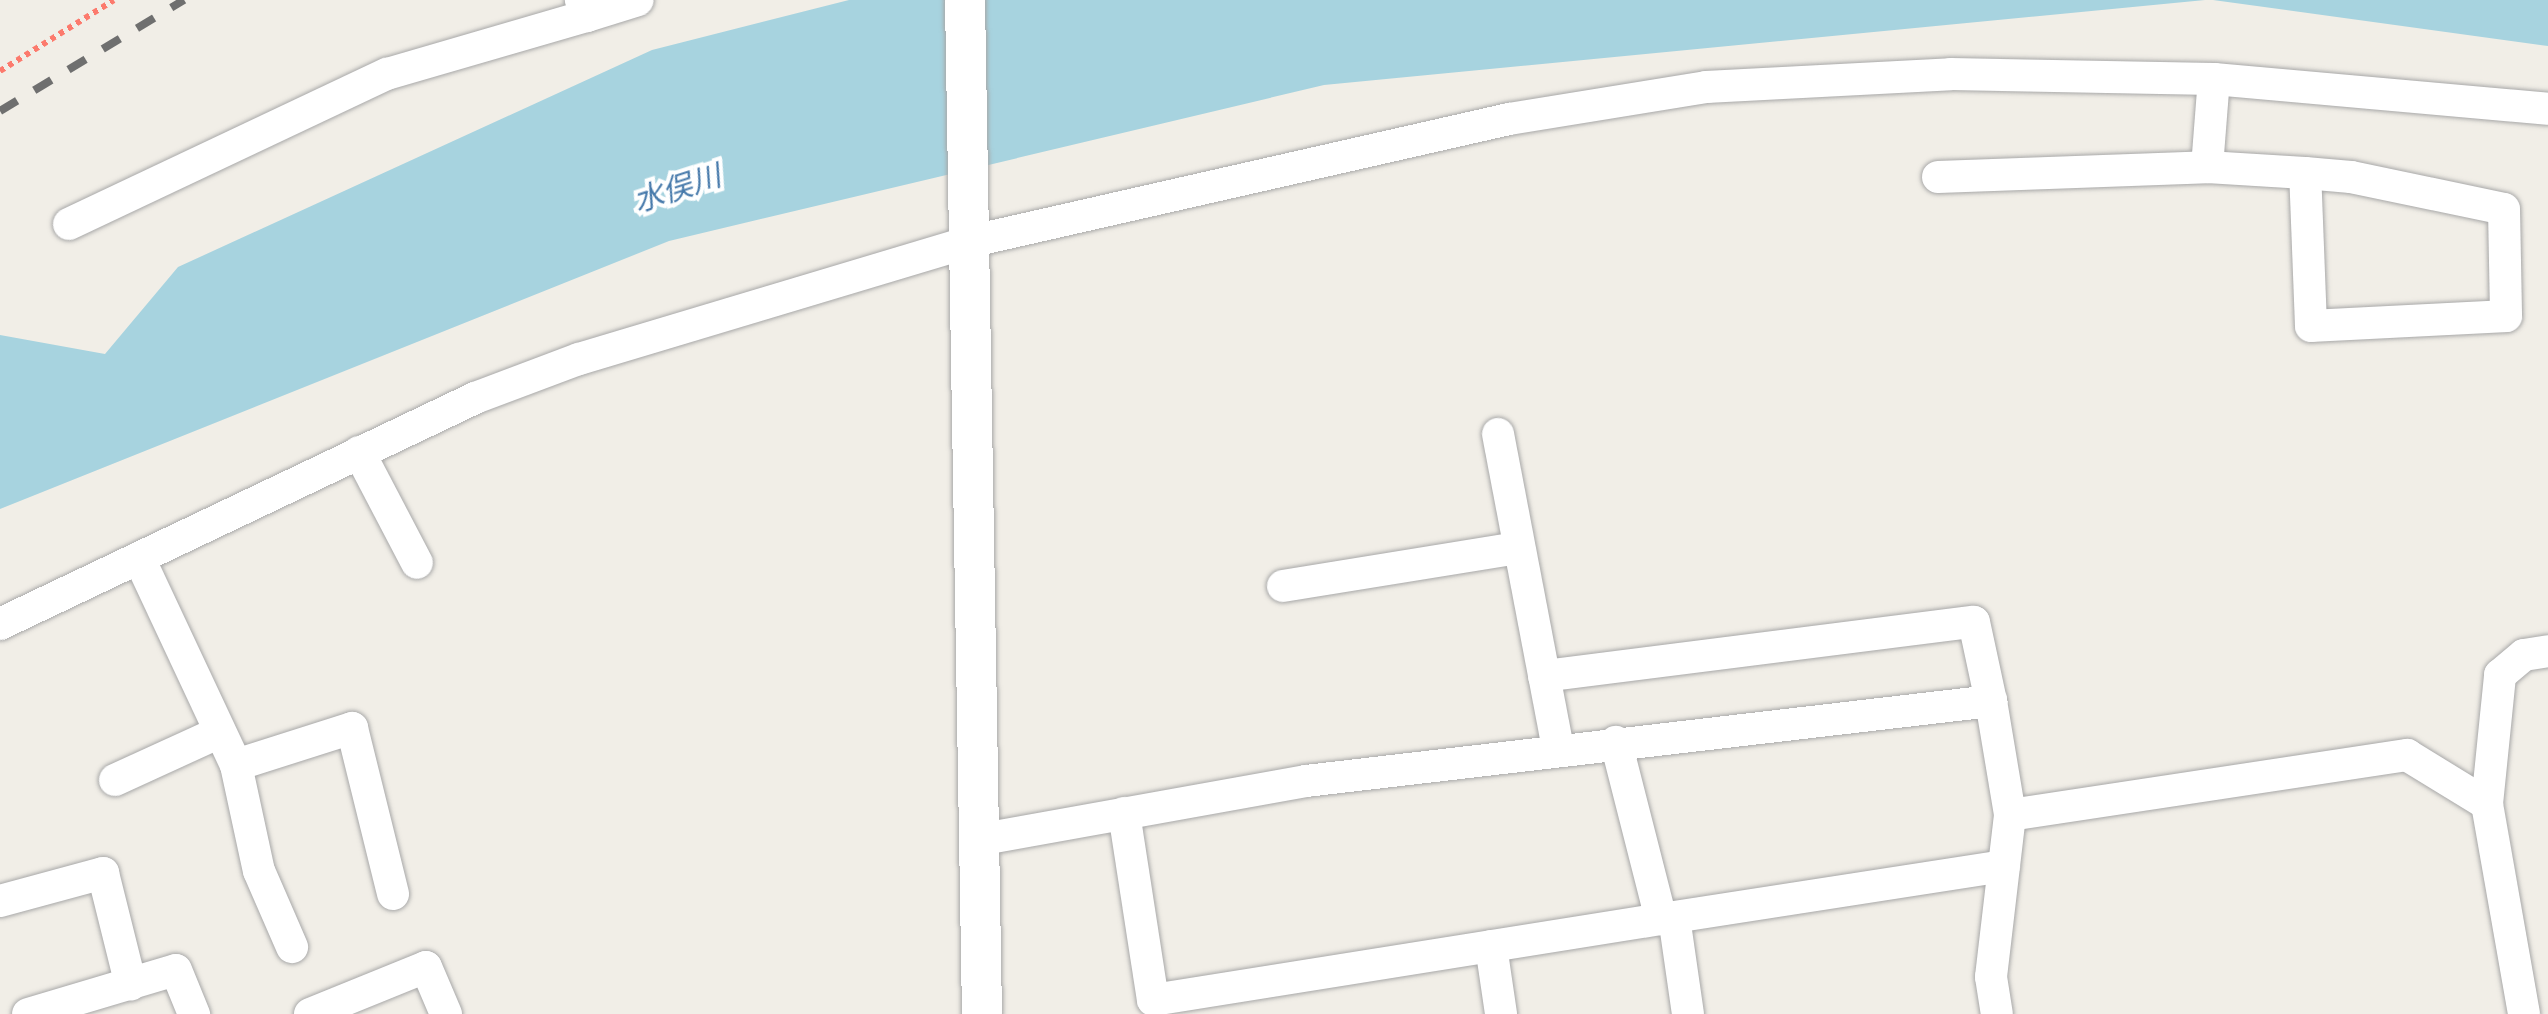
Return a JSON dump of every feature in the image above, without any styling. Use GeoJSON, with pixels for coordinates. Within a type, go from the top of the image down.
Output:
{"type":"FeatureCollection","features":[{"type":"Feature","properties":{"kind":"street"},"geometry":{"type":"LineString","coordinates":[[69,224],[387,74],[584,8],[638,0]]}},
{"type":"Feature","properties":{"kind":"street"},"geometry":{"type":"LineString","coordinates":[[965,0],[982,1014]]}},
{"type":"Feature","properties":{"kind":"street"},"geometry":{"type":"LineString","coordinates":[[0,624],[360,452],[579,359],[968,234],[1508,119],[1706,87],[1951,74],[2214,79],[2548,109]]}},
{"type":"Feature","properties":{"kind":"street"},"geometry":{"type":"LineString","coordinates":[[2208,166],[2214,79]]}},
{"type":"Feature","properties":{"kind":"street"},"geometry":{"type":"LineString","coordinates":[[1938,176],[2208,166],[2305,174],[2504,209],[2506,316],[2311,326],[2305,174]]}},
{"type":"Feature","properties":{"kind":"street"},"geometry":{"type":"LineString","coordinates":[[1498,434],[1558,748]]}},
{"type":"Feature","properties":{"kind":"street"},"geometry":{"type":"LineString","coordinates":[[360,452],[418,562]]}},
{"type":"Feature","properties":{"kind":"street"},"geometry":{"type":"LineString","coordinates":[[1282,586],[1518,548]]}},
{"type":"Feature","properties":{"kind":"street"},"geometry":{"type":"LineString","coordinates":[[139,558],[236,765],[259,871],[292,947]]}},
{"type":"Feature","properties":{"kind":"street"},"geometry":{"type":"LineString","coordinates":[[1544,676],[1974,622],[2010,814],[1991,977],[1997,1014]]}},
{"type":"Feature","properties":{"kind":"street"},"geometry":{"type":"LineString","coordinates":[[2524,1014],[2487,804],[2500,675],[2524,655],[2548,652]]}},
{"type":"Feature","properties":{"kind":"street"},"geometry":{"type":"LineString","coordinates":[[978,840],[1558,748],[1991,701]]}},
{"type":"Feature","properties":{"kind":"street"},"geometry":{"type":"LineString","coordinates":[[236,765],[352,728],[393,894]]}},
{"type":"Feature","properties":{"kind":"street"},"geometry":{"type":"LineString","coordinates":[[115,780],[220,732]]}},
{"type":"Feature","properties":{"kind":"street"},"geometry":{"type":"LineString","coordinates":[[1616,742],[1667,918],[1688,1014]]}},
{"type":"Feature","properties":{"kind":"street"},"geometry":{"type":"LineString","coordinates":[[2010,814],[2407,755],[2487,804]]}},
{"type":"Feature","properties":{"kind":"street"},"geometry":{"type":"LineString","coordinates":[[1124,814],[1153,1007],[1491,946],[2004,866]]}},
{"type":"Feature","properties":{"kind":"street"},"geometry":{"type":"LineString","coordinates":[[0,901],[103,873],[131,985]]}},
{"type":"Feature","properties":{"kind":"street"},"geometry":{"type":"LineString","coordinates":[[1491,946],[1502,1014]]}},
{"type":"Feature","properties":{"kind":"street"},"geometry":{"type":"LineString","coordinates":[[310,1014],[426,967],[446,1014]]}},
{"type":"Feature","properties":{"kind":"street"},"geometry":{"type":"LineString","coordinates":[[28,1014],[176,970],[194,1014]]}},
{"type":"Feature","properties":{"kind":"path"},"geometry":{"type":"LineString","coordinates":[[0,70],[114,0]]}},
{"type":"Feature","properties":{"kind":"water","name":"水俣川"},"geometry":{"type":"Polygon","coordinates":[[[849,0],[2205,0],[1324,85],[669,241],[0,509],[0,335],[105,354],[178,267],[652,50],[849,0]]]}},
{"type":"Feature","properties":{"kind":"water"},"geometry":{"type":"Polygon","coordinates":[[[2213,0],[2548,0],[2548,46],[2213,0]]]}},
{"type":"Feature","properties":{"kind":"railway"},"geometry":{"type":"LineString","coordinates":[[0,111],[184,0]]}}]}
